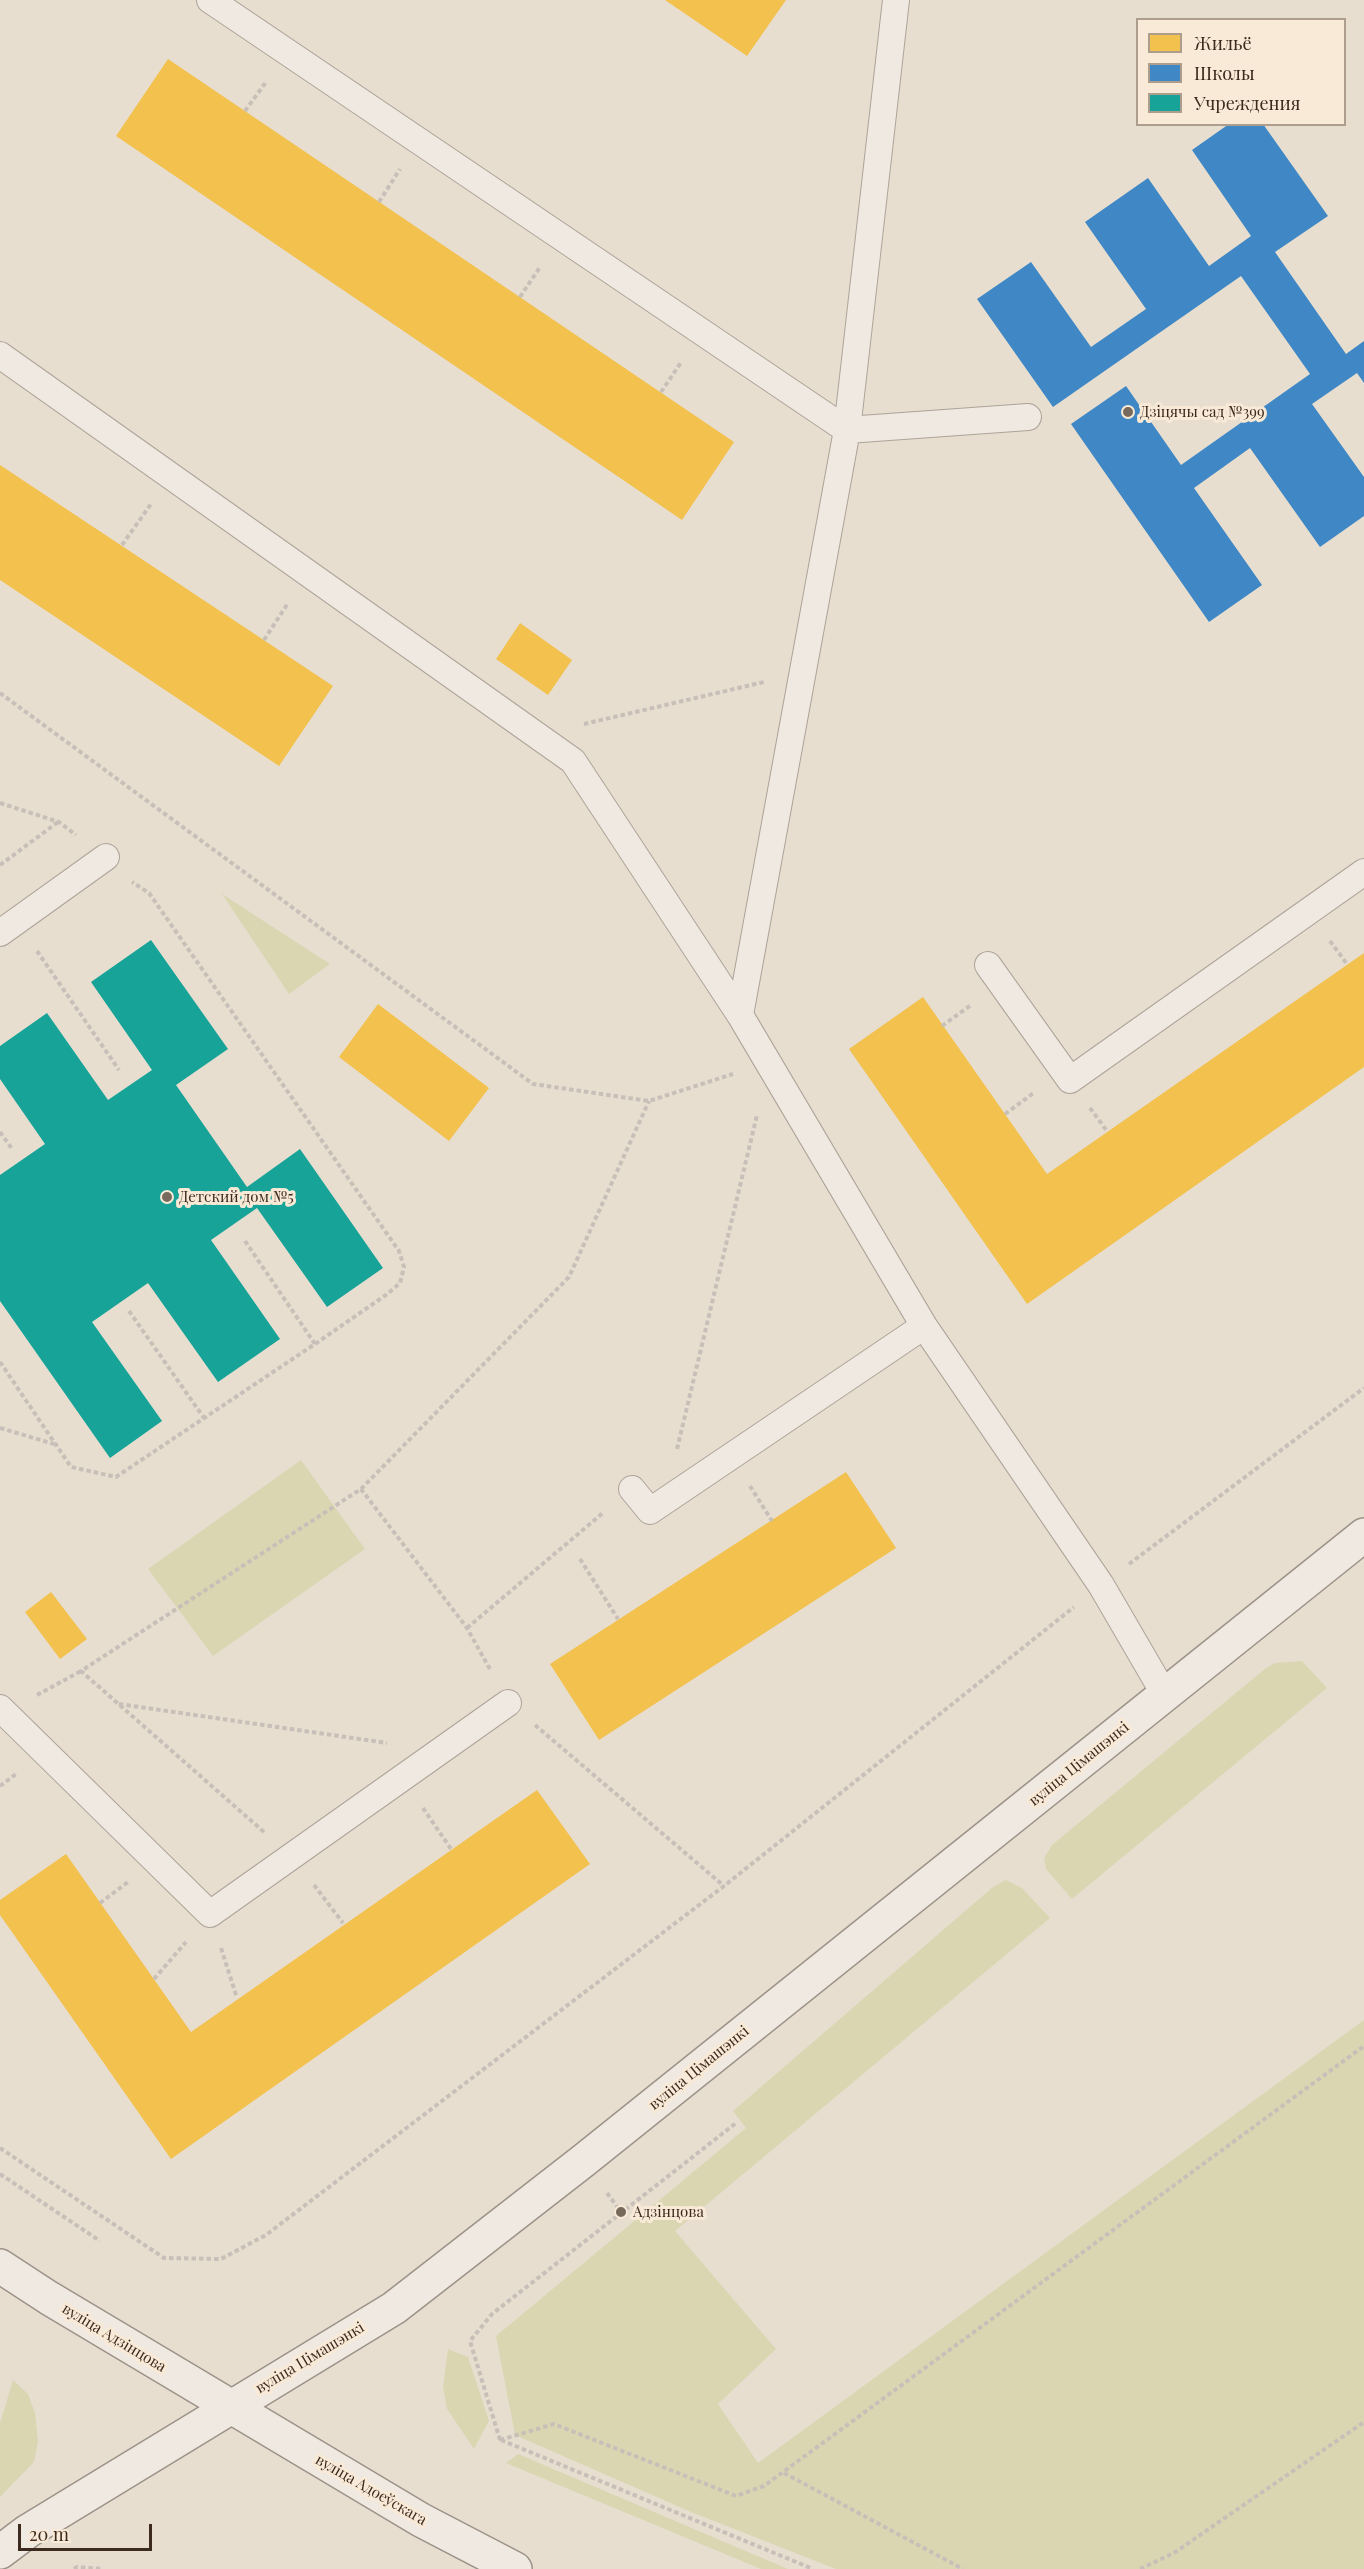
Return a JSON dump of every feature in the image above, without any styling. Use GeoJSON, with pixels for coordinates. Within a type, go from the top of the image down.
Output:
{"type":"FeatureCollection","features":[{"type":"Feature","properties":{"kind":"main road","name":"вуліца Цімашэнкі"},"geometry":{"type":"LineString","coordinates":[[0,2552],[28,2531],[394,2308],[583,2161],[1364,1535]]}},
{"type":"Feature","properties":{"kind":"main road","name":"вуліца Адзінцова"},"geometry":{"type":"LineString","coordinates":[[0,2266],[230,2407]]}},
{"type":"Feature","properties":{"kind":"main road","name":"вуліца Адоеўскага"},"geometry":{"type":"LineString","coordinates":[[230,2407],[421,2520],[515,2569]]}},
{"type":"Feature","properties":{"kind":"lane"},"geometry":{"type":"LineString","coordinates":[[210,0],[848,430],[1028,417]]}},
{"type":"Feature","properties":{"kind":"lane"},"geometry":{"type":"LineString","coordinates":[[740,1015],[848,430],[896,0]]}},
{"type":"Feature","properties":{"kind":"lane"},"geometry":{"type":"LineString","coordinates":[[0,355],[573,761],[740,1015],[924,1326],[1101,1585],[1165,1695]]}},
{"type":"Feature","properties":{"kind":"lane"},"geometry":{"type":"LineString","coordinates":[[0,933],[106,857]]}},
{"type":"Feature","properties":{"kind":"lane"},"geometry":{"type":"LineString","coordinates":[[988,965],[1070,1080],[1364,872]]}},
{"type":"Feature","properties":{"kind":"lane"},"geometry":{"type":"LineString","coordinates":[[632,1489],[650,1510],[924,1326]]}},
{"type":"Feature","properties":{"kind":"lane"},"geometry":{"type":"LineString","coordinates":[[3,1711],[210,1914],[508,1703]]}},
{"type":"Feature","properties":{"kind":"path"},"geometry":{"type":"LineString","coordinates":[[122,545],[170,475]]}},
{"type":"Feature","properties":{"kind":"path"},"geometry":{"type":"LineString","coordinates":[[264,640],[308,573]]}},
{"type":"Feature","properties":{"kind":"path"},"geometry":{"type":"LineString","coordinates":[[536,735],[803,673]]}},
{"type":"Feature","properties":{"kind":"path"},"geometry":{"type":"LineString","coordinates":[[0,693],[533,1084],[649,1101],[769,1063]]}},
{"type":"Feature","properties":{"kind":"path"},"geometry":{"type":"LineString","coordinates":[[0,803],[59,822],[106,857]]}},
{"type":"Feature","properties":{"kind":"path"},"geometry":{"type":"LineString","coordinates":[[0,865],[59,822]]}},
{"type":"Feature","properties":{"kind":"path"},"geometry":{"type":"LineString","coordinates":[[0,1362],[71,1467],[116,1477],[386,1295],[400,1282],[404,1267],[399,1251],[149,893],[124,876]]}},
{"type":"Feature","properties":{"kind":"path"},"geometry":{"type":"LineString","coordinates":[[33,946],[119,1070]]}},
{"type":"Feature","properties":{"kind":"path"},"geometry":{"type":"LineString","coordinates":[[467,1628],[676,1452],[769,1063]]}},
{"type":"Feature","properties":{"kind":"path"},"geometry":{"type":"LineString","coordinates":[[3,1711],[81,1671],[361,1489],[569,1276],[649,1101]]}},
{"type":"Feature","properties":{"kind":"path"},"geometry":{"type":"LineString","coordinates":[[0,1132],[12,1149]]}},
{"type":"Feature","properties":{"kind":"path"},"geometry":{"type":"LineString","coordinates":[[245,1241],[315,1344]]}},
{"type":"Feature","properties":{"kind":"path"},"geometry":{"type":"LineString","coordinates":[[129,1311],[204,1418]]}},
{"type":"Feature","properties":{"kind":"path"},"geometry":{"type":"LineString","coordinates":[[0,2148],[164,2258],[220,2259],[266,2235],[724,1886],[1101,1585],[1364,1388]]}},
{"type":"Feature","properties":{"kind":"path"},"geometry":{"type":"LineString","coordinates":[[0,1428],[55,1444]]}},
{"type":"Feature","properties":{"kind":"path"},"geometry":{"type":"LineString","coordinates":[[361,1489],[467,1628],[508,1703],[724,1886]]}},
{"type":"Feature","properties":{"kind":"path"},"geometry":{"type":"LineString","coordinates":[[580,1559],[618,1619]]}},
{"type":"Feature","properties":{"kind":"path"},"geometry":{"type":"LineString","coordinates":[[81,1671],[292,1856],[343,1923]]}},
{"type":"Feature","properties":{"kind":"path"},"geometry":{"type":"LineString","coordinates":[[118,1703],[440,1751]]}},
{"type":"Feature","properties":{"kind":"path"},"geometry":{"type":"LineString","coordinates":[[403,1778],[452,1849]]}},
{"type":"Feature","properties":{"kind":"path"},"geometry":{"type":"LineString","coordinates":[[154,1979],[210,1914]]}},
{"type":"Feature","properties":{"kind":"path"},"geometry":{"type":"LineString","coordinates":[[210,1914],[237,1998]]}},
{"type":"Feature","properties":{"kind":"path"},"geometry":{"type":"LineString","coordinates":[[500,2440],[554,2424],[736,2496],[764,2487],[1364,2046]]}},
{"type":"Feature","properties":{"kind":"path"},"geometry":{"type":"LineString","coordinates":[[500,2440],[470,2341],[492,2314],[736,2123]]}},
{"type":"Feature","properties":{"kind":"path"},"geometry":{"type":"LineString","coordinates":[[0,2174],[100,2241]]}},
{"type":"Feature","properties":{"kind":"path"},"geometry":{"type":"LineString","coordinates":[[1140,2569],[1174,2553],[1364,2422]]}},
{"type":"Feature","properties":{"kind":"path"},"geometry":{"type":"LineString","coordinates":[[500,2440],[813,2569]]}},
{"type":"Feature","properties":{"kind":"path"},"geometry":{"type":"LineString","coordinates":[[784,2473],[963,2569]]}},
{"type":"Feature","properties":{"kind":"path"},"geometry":{"type":"LineString","coordinates":[[77,2568],[102,2569]]}},
{"type":"Feature","properties":{"kind":"shaded area"},"geometry":{"type":"Polygon","coordinates":[[[222,894],[330,964],[289,994],[222,894]]]}},
{"type":"Feature","properties":{"kind":"shaded area"},"geometry":{"type":"Polygon","coordinates":[[[301,1460],[365,1549],[213,1656],[148,1569],[301,1460]]]}},
{"type":"Feature","properties":{"kind":"shaded area"},"geometry":{"type":"Polygon","coordinates":[[[1302,1661],[1327,1688],[1072,1899],[1046,1869],[1044,1858],[1052,1845],[1266,1668],[1275,1663],[1302,1661]]]}},
{"type":"Feature","properties":{"kind":"shaded area"},"geometry":{"type":"Polygon","coordinates":[[[1006,1880],[1022,1888],[1050,1918],[675,2231],[776,2349],[718,2404],[758,2463],[1364,2020],[1364,2569],[836,2569],[691,2512],[515,2435],[496,2336],[746,2128],[733,2111],[993,1887],[1006,1880]]]}},
{"type":"Feature","properties":{"kind":"shaded area"},"geometry":{"type":"Polygon","coordinates":[[[448,2349],[468,2357],[489,2421],[474,2449],[447,2409],[443,2387],[448,2349]]]}},
{"type":"Feature","properties":{"kind":"shaded area"},"geometry":{"type":"Polygon","coordinates":[[[13,2380],[28,2394],[35,2413],[38,2441],[34,2462],[0,2497],[0,2423],[13,2380]]]}},
{"type":"Feature","properties":{"kind":"shaded area"},"geometry":{"type":"Polygon","coordinates":[[[518,2454],[788,2569],[761,2569],[506,2463],[518,2454]]]}},
{"type":"Feature","properties":{"kind":"building: Жильё"},"geometry":{"type":"Polygon","coordinates":[[[665,0],[786,0],[747,56],[665,0]]]}},
{"type":"Feature","properties":{"kind":"building: Жильё"},"geometry":{"type":"Polygon","coordinates":[[[168,59],[734,442],[682,520],[116,136],[168,59]]]}},
{"type":"Feature","properties":{"kind":"building: Жильё"},"geometry":{"type":"Polygon","coordinates":[[[0,465],[333,686],[279,766],[0,580],[0,465]]]}},
{"type":"Feature","properties":{"kind":"building: Жильё"},"geometry":{"type":"Polygon","coordinates":[[[520,623],[572,660],[548,695],[496,659],[520,623]]]}},
{"type":"Feature","properties":{"kind":"building: Жильё"},"geometry":{"type":"Polygon","coordinates":[[[1364,953],[1364,1067],[1027,1304],[849,1049],[923,997],[1047,1174],[1364,953]]]}},
{"type":"Feature","properties":{"kind":"building: Жильё"},"geometry":{"type":"Polygon","coordinates":[[[378,1004],[489,1088],[449,1141],[339,1057],[378,1004]]]}},
{"type":"Feature","properties":{"kind":"building: Жильё"},"geometry":{"type":"Polygon","coordinates":[[[846,1472],[896,1548],[599,1740],[550,1664],[846,1472]]]}},
{"type":"Feature","properties":{"kind":"building: Жильё"},"geometry":{"type":"Polygon","coordinates":[[[51,1592],[87,1639],[60,1659],[25,1612],[51,1592]]]}},
{"type":"Feature","properties":{"kind":"building: Жильё"},"geometry":{"type":"Polygon","coordinates":[[[537,1790],[590,1864],[171,2159],[0,1915],[0,1900],[66,1854],[191,2032],[537,1790]]]}},
{"type":"Feature","properties":{"kind":"building: Школы"},"geometry":{"type":"Polygon","coordinates":[[[1226,126],[1264,126],[1328,216],[1275,252],[1346,354],[1364,341],[1364,383],[1357,373],[1312,404],[1364,477],[1364,516],[1320,547],[1250,448],[1194,488],[1262,585],[1209,622],[1071,424],[1126,386],[1181,465],[1310,374],[1241,276],[1053,407],[977,299],[1031,262],[1091,347],[1146,309],[1085,222],[1148,178],[1209,266],[1251,236],[1192,150],[1226,126]]]}},
{"type":"Feature","properties":{"kind":"building: Учреждения","name":"Детский дом №5"},"geometry":{"type":"Polygon","coordinates":[[[151,940],[228,1049],[176,1085],[247,1187],[300,1149],[383,1268],[327,1307],[257,1208],[211,1240],[280,1339],[218,1382],[148,1283],[92,1322],[162,1421],[110,1458],[0,1301],[0,1175],[45,1144],[0,1079],[0,1046],[47,1013],[108,1100],[152,1070],[91,982],[151,940]]]}},
{"type":"Feature","properties":{"kind":"place","name":"Дзіцячы сад №399"},"geometry":{"type":"Point","coordinates":[1128,412]}},
{"type":"Feature","properties":{"kind":"place","name":"Детский дом №5"},"geometry":{"type":"Point","coordinates":[167,1197]}},
{"type":"Feature","properties":{"kind":"place","name":"Адзінцова"},"geometry":{"type":"Point","coordinates":[621,2212]}}]}
